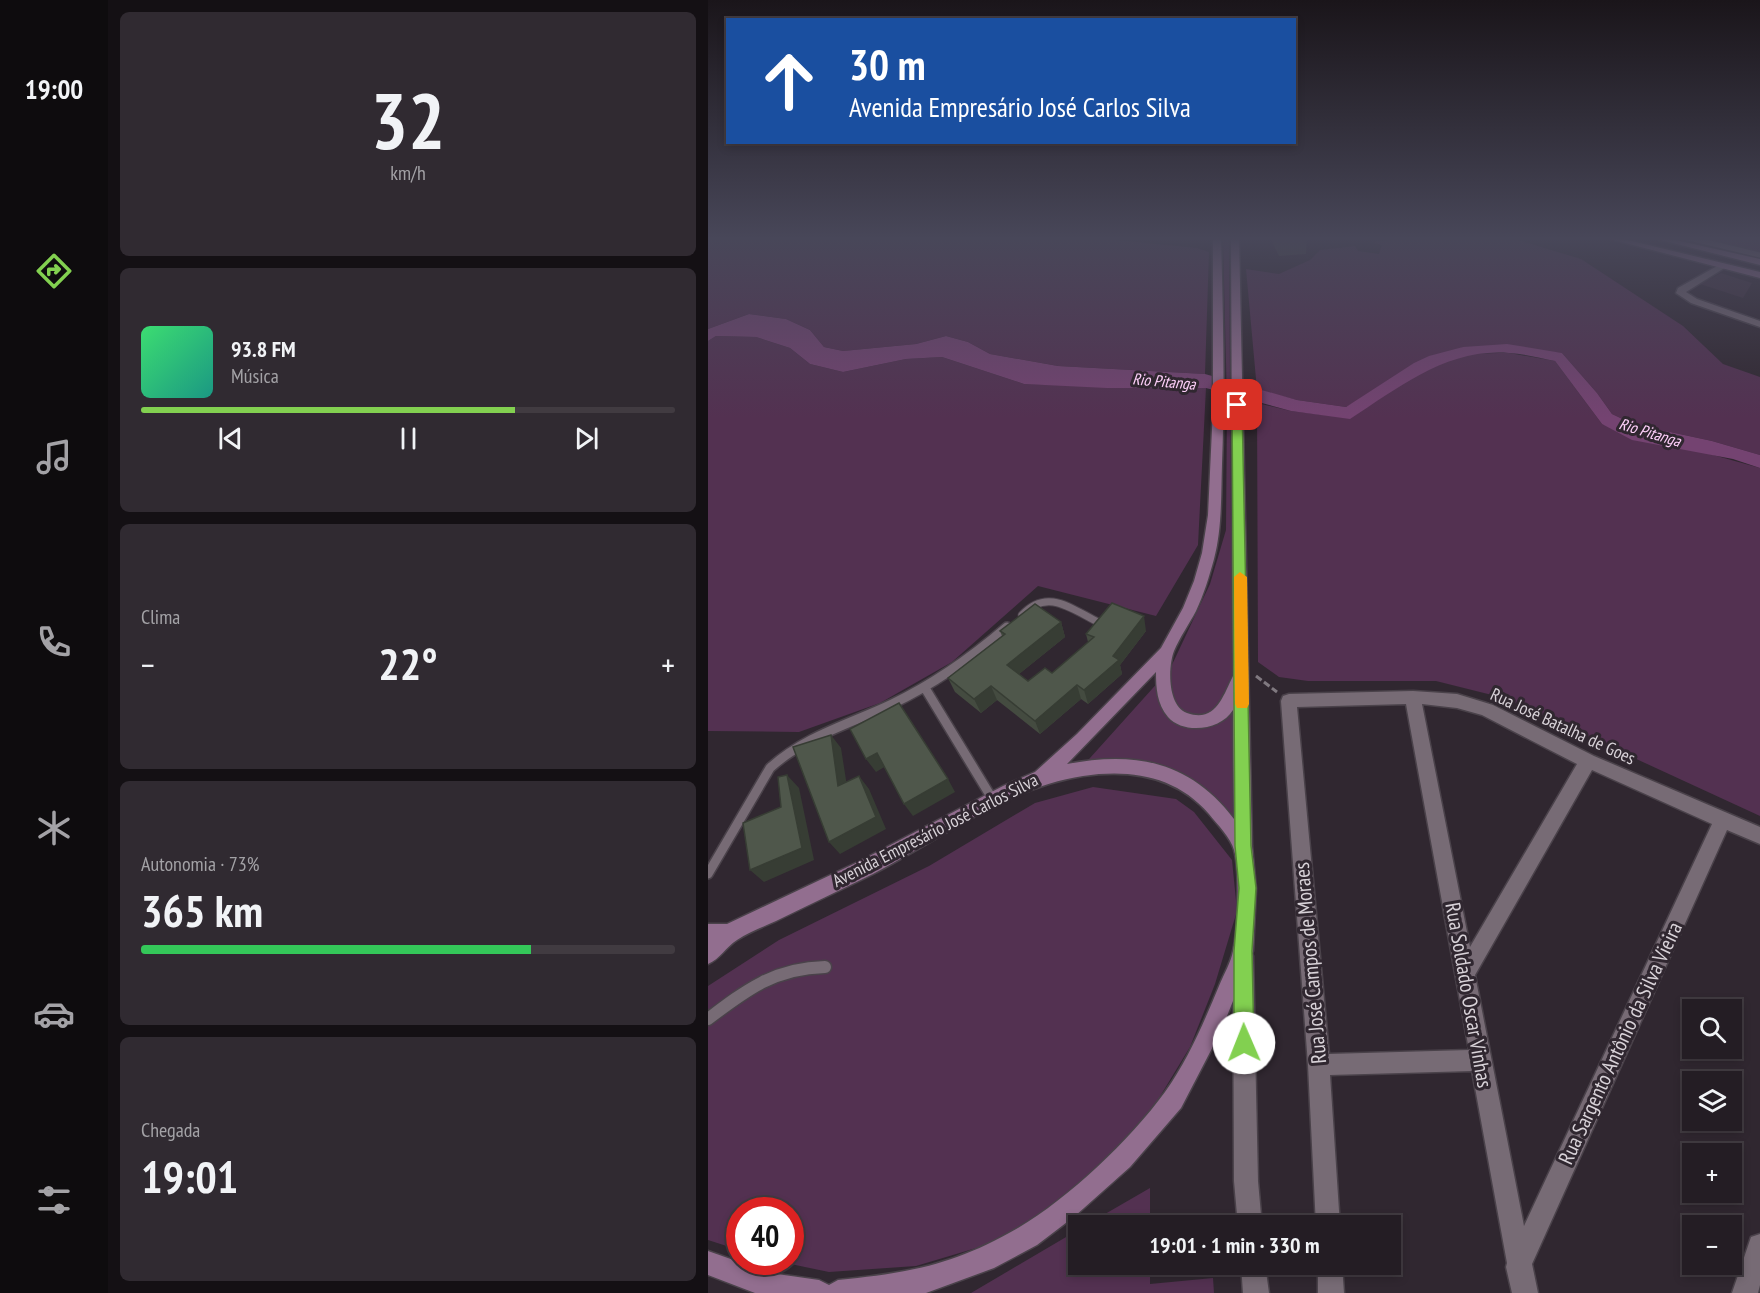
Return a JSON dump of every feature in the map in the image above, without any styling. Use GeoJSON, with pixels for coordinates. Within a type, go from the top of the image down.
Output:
{"type":"FeatureCollection","features":[{"type":"Feature","properties":{"kind":"main road","name":"Avenida Empresário José Carlos Silva"},"geometry":{"type":"LineString","coordinates":[[708,934],[728,934],[867,867],[1041,777],[1098,724],[1166,652],[1202,581],[1209,554],[1214,515],[1219,408],[1217,297]]}},
{"type":"Feature","properties":{"kind":"main road"},"geometry":{"type":"LineString","coordinates":[[838,1293],[904,1286],[940,1277],[985,1259],[1028,1236],[1067,1208],[1122,1159],[1173,1100],[1214,1024],[1243,951],[1247,888],[1243,846],[1237,297]]}},
{"type":"Feature","properties":{"kind":"main road"},"geometry":{"type":"LineString","coordinates":[[1166,652],[1163,685],[1168,706],[1179,716],[1194,721],[1206,720],[1219,715],[1229,702],[1242,670]]}},
{"type":"Feature","properties":{"kind":"main road"},"geometry":{"type":"LineString","coordinates":[[1041,777],[1102,765],[1120,764],[1155,771],[1191,786],[1206,800],[1243,846]]}},
{"type":"Feature","properties":{"kind":"main road"},"geometry":{"type":"LineString","coordinates":[[708,954],[728,934]]}},
{"type":"Feature","properties":{"kind":"main road"},"geometry":{"type":"LineString","coordinates":[[708,1263],[770,1286],[819,1293]]}},
{"type":"Feature","properties":{"kind":"street"},"geometry":{"type":"LineString","coordinates":[[1688,297],[1760,324]]}},
{"type":"Feature","properties":{"kind":"street","name":"Rua José Batalha de Goes"},"geometry":{"type":"LineString","coordinates":[[1289,701],[1413,697],[1457,701],[1487,710],[1588,760],[1760,836]]}},
{"type":"Feature","properties":{"kind":"street","name":"Rua Soldado Oscar Vinhas"},"geometry":{"type":"LineString","coordinates":[[1413,697],[1518,1267],[1525,1293]]}},
{"type":"Feature","properties":{"kind":"street","name":"Rua José Campos de Moraes"},"geometry":{"type":"LineString","coordinates":[[1289,701],[1318,1065],[1327,1215]]}},
{"type":"Feature","properties":{"kind":"street"},"geometry":{"type":"LineString","coordinates":[[1465,974],[1588,760]]}},
{"type":"Feature","properties":{"kind":"street","name":"Rua Sargento Antônio da Silva Vieira"},"geometry":{"type":"LineString","coordinates":[[1518,1267],[1723,820]]}},
{"type":"Feature","properties":{"kind":"street"},"geometry":{"type":"LineString","coordinates":[[1243,951],[1246,1181],[1249,1215]]}},
{"type":"Feature","properties":{"kind":"street"},"geometry":{"type":"LineString","coordinates":[[1318,1065],[1480,1060]]}},
{"type":"Feature","properties":{"kind":"street"},"geometry":{"type":"LineString","coordinates":[[1745,1293],[1760,1245]]}},
{"type":"Feature","properties":{"kind":"street"},"geometry":{"type":"LineString","coordinates":[[1254,1275],[1256,1293]]}},
{"type":"Feature","properties":{"kind":"street"},"geometry":{"type":"LineString","coordinates":[[1330,1275],[1331,1293]]}},
{"type":"Feature","properties":{"kind":"lane"},"geometry":{"type":"LineString","coordinates":[[708,874],[770,768],[794,746],[851,723],[939,681],[1036,602],[1044,600],[1059,604],[1098,622]]}},
{"type":"Feature","properties":{"kind":"lane"},"geometry":{"type":"LineString","coordinates":[[925,688],[993,800]]}},
{"type":"Feature","properties":{"kind":"lane"},"geometry":{"type":"LineString","coordinates":[[708,1019],[760,980],[805,966],[825,967]]}},
{"type":"Feature","properties":{"kind":"path"},"geometry":{"type":"LineString","coordinates":[[1242,670],[1289,701]]}},
{"type":"Feature","properties":{"kind":"shaded area"},"geometry":{"type":"Polygon","coordinates":[[[708,297],[1208,297],[1205,374],[1058,366],[990,354],[968,342],[946,336],[916,344],[843,351],[824,347],[810,330],[786,319],[749,314],[708,329],[708,297]]]}},
{"type":"Feature","properties":{"kind":"shaded area"},"geometry":{"type":"Polygon","coordinates":[[[1224,297],[1229,297],[1233,818],[1181,777],[1081,768],[1170,669],[1210,584],[1226,530],[1227,403],[1224,297]]]}},
{"type":"Feature","properties":{"kind":"shaded area"},"geometry":{"type":"Polygon","coordinates":[[[1249,297],[1639,297],[1683,326],[1723,364],[1760,377],[1760,455],[1712,441],[1633,424],[1612,414],[1562,353],[1463,347],[1346,407],[1297,400],[1257,390],[1249,297]]]}},
{"type":"Feature","properties":{"kind":"shaded area"},"geometry":{"type":"Polygon","coordinates":[[[716,336],[756,337],[790,348],[810,364],[843,372],[906,359],[942,357],[1024,384],[1206,388],[1198,545],[1156,616],[1038,586],[952,662],[880,703],[799,732],[708,731],[708,341],[716,336]]]}},
{"type":"Feature","properties":{"kind":"shaded area"},"geometry":{"type":"Polygon","coordinates":[[[1509,353],[1555,361],[1602,424],[1760,468],[1760,816],[1504,698],[1436,681],[1308,681],[1279,677],[1258,662],[1257,403],[1291,411],[1350,418],[1408,380],[1438,364],[1471,354],[1509,353]]]}},
{"type":"Feature","properties":{"kind":"shaded area"},"geometry":{"type":"Polygon","coordinates":[[[1093,787],[1176,799],[1194,812],[1232,860],[1237,911],[1215,984],[1190,1047],[1153,1108],[1080,1189],[993,1243],[916,1266],[829,1272],[804,1267],[804,1197],[726,1197],[726,1246],[708,1240],[708,986],[779,940],[929,866],[1035,803],[1093,787]]]}},
{"type":"Feature","properties":{"kind":"shaded area"},"geometry":{"type":"Polygon","coordinates":[[[1150,1188],[1150,1215],[1103,1215],[1150,1188]]]}},
{"type":"Feature","properties":{"kind":"shaded area"},"geometry":{"type":"Polygon","coordinates":[[[1068,1236],[1068,1275],[1150,1275],[1150,1284],[1213,1278],[1214,1293],[971,1293],[1068,1236]]]}},
{"type":"Feature","properties":{"kind":"water","name":"Rio Pitanga"},"geometry":{"type":"Polygon","coordinates":[[[749,314],[786,319],[810,330],[824,347],[843,351],[916,344],[946,336],[968,342],[990,354],[1058,366],[1205,374],[1297,400],[1346,407],[1414,363],[1429,356],[1463,347],[1507,344],[1562,353],[1612,414],[1633,424],[1712,441],[1760,455],[1760,468],[1733,459],[1632,440],[1602,424],[1555,361],[1521,354],[1486,353],[1445,363],[1406,383],[1350,419],[1291,411],[1206,388],[1107,388],[1024,384],[942,357],[906,359],[843,372],[810,364],[790,348],[756,337],[716,336],[708,341],[708,329],[749,314]]]}},
{"type":"Feature","properties":{"kind":"building"},"geometry":{"type":"Polygon","coordinates":[[[1112,603],[1144,616],[1113,656],[1119,660],[1084,690],[1077,685],[1035,721],[991,686],[974,699],[948,678],[1005,634],[1000,631],[1035,604],[1061,622],[1007,665],[1028,681],[1045,668],[1052,673],[1094,637],[1086,634],[1112,603]]]}},
{"type":"Feature","properties":{"kind":"building"},"geometry":{"type":"Polygon","coordinates":[[[899,703],[948,779],[904,804],[877,753],[866,759],[850,729],[899,703]]]}},
{"type":"Feature","properties":{"kind":"building"},"geometry":{"type":"Polygon","coordinates":[[[831,735],[838,786],[859,776],[876,817],[829,842],[793,747],[831,735]]]}},
{"type":"Feature","properties":{"kind":"building"},"geometry":{"type":"Polygon","coordinates":[[[787,775],[802,848],[750,870],[743,823],[781,807],[778,777],[787,775]]]}},
{"type":"Feature","properties":{"kind":"slow traffic"},"geometry":{"type":"LineString","coordinates":[[1240,577],[1242,704]]}},
{"type":"Feature","properties":{"kind":"route"},"geometry":{"type":"LineString","coordinates":[[1237,405],[1243,846],[1247,888],[1243,951],[1244,1043]]}}]}
